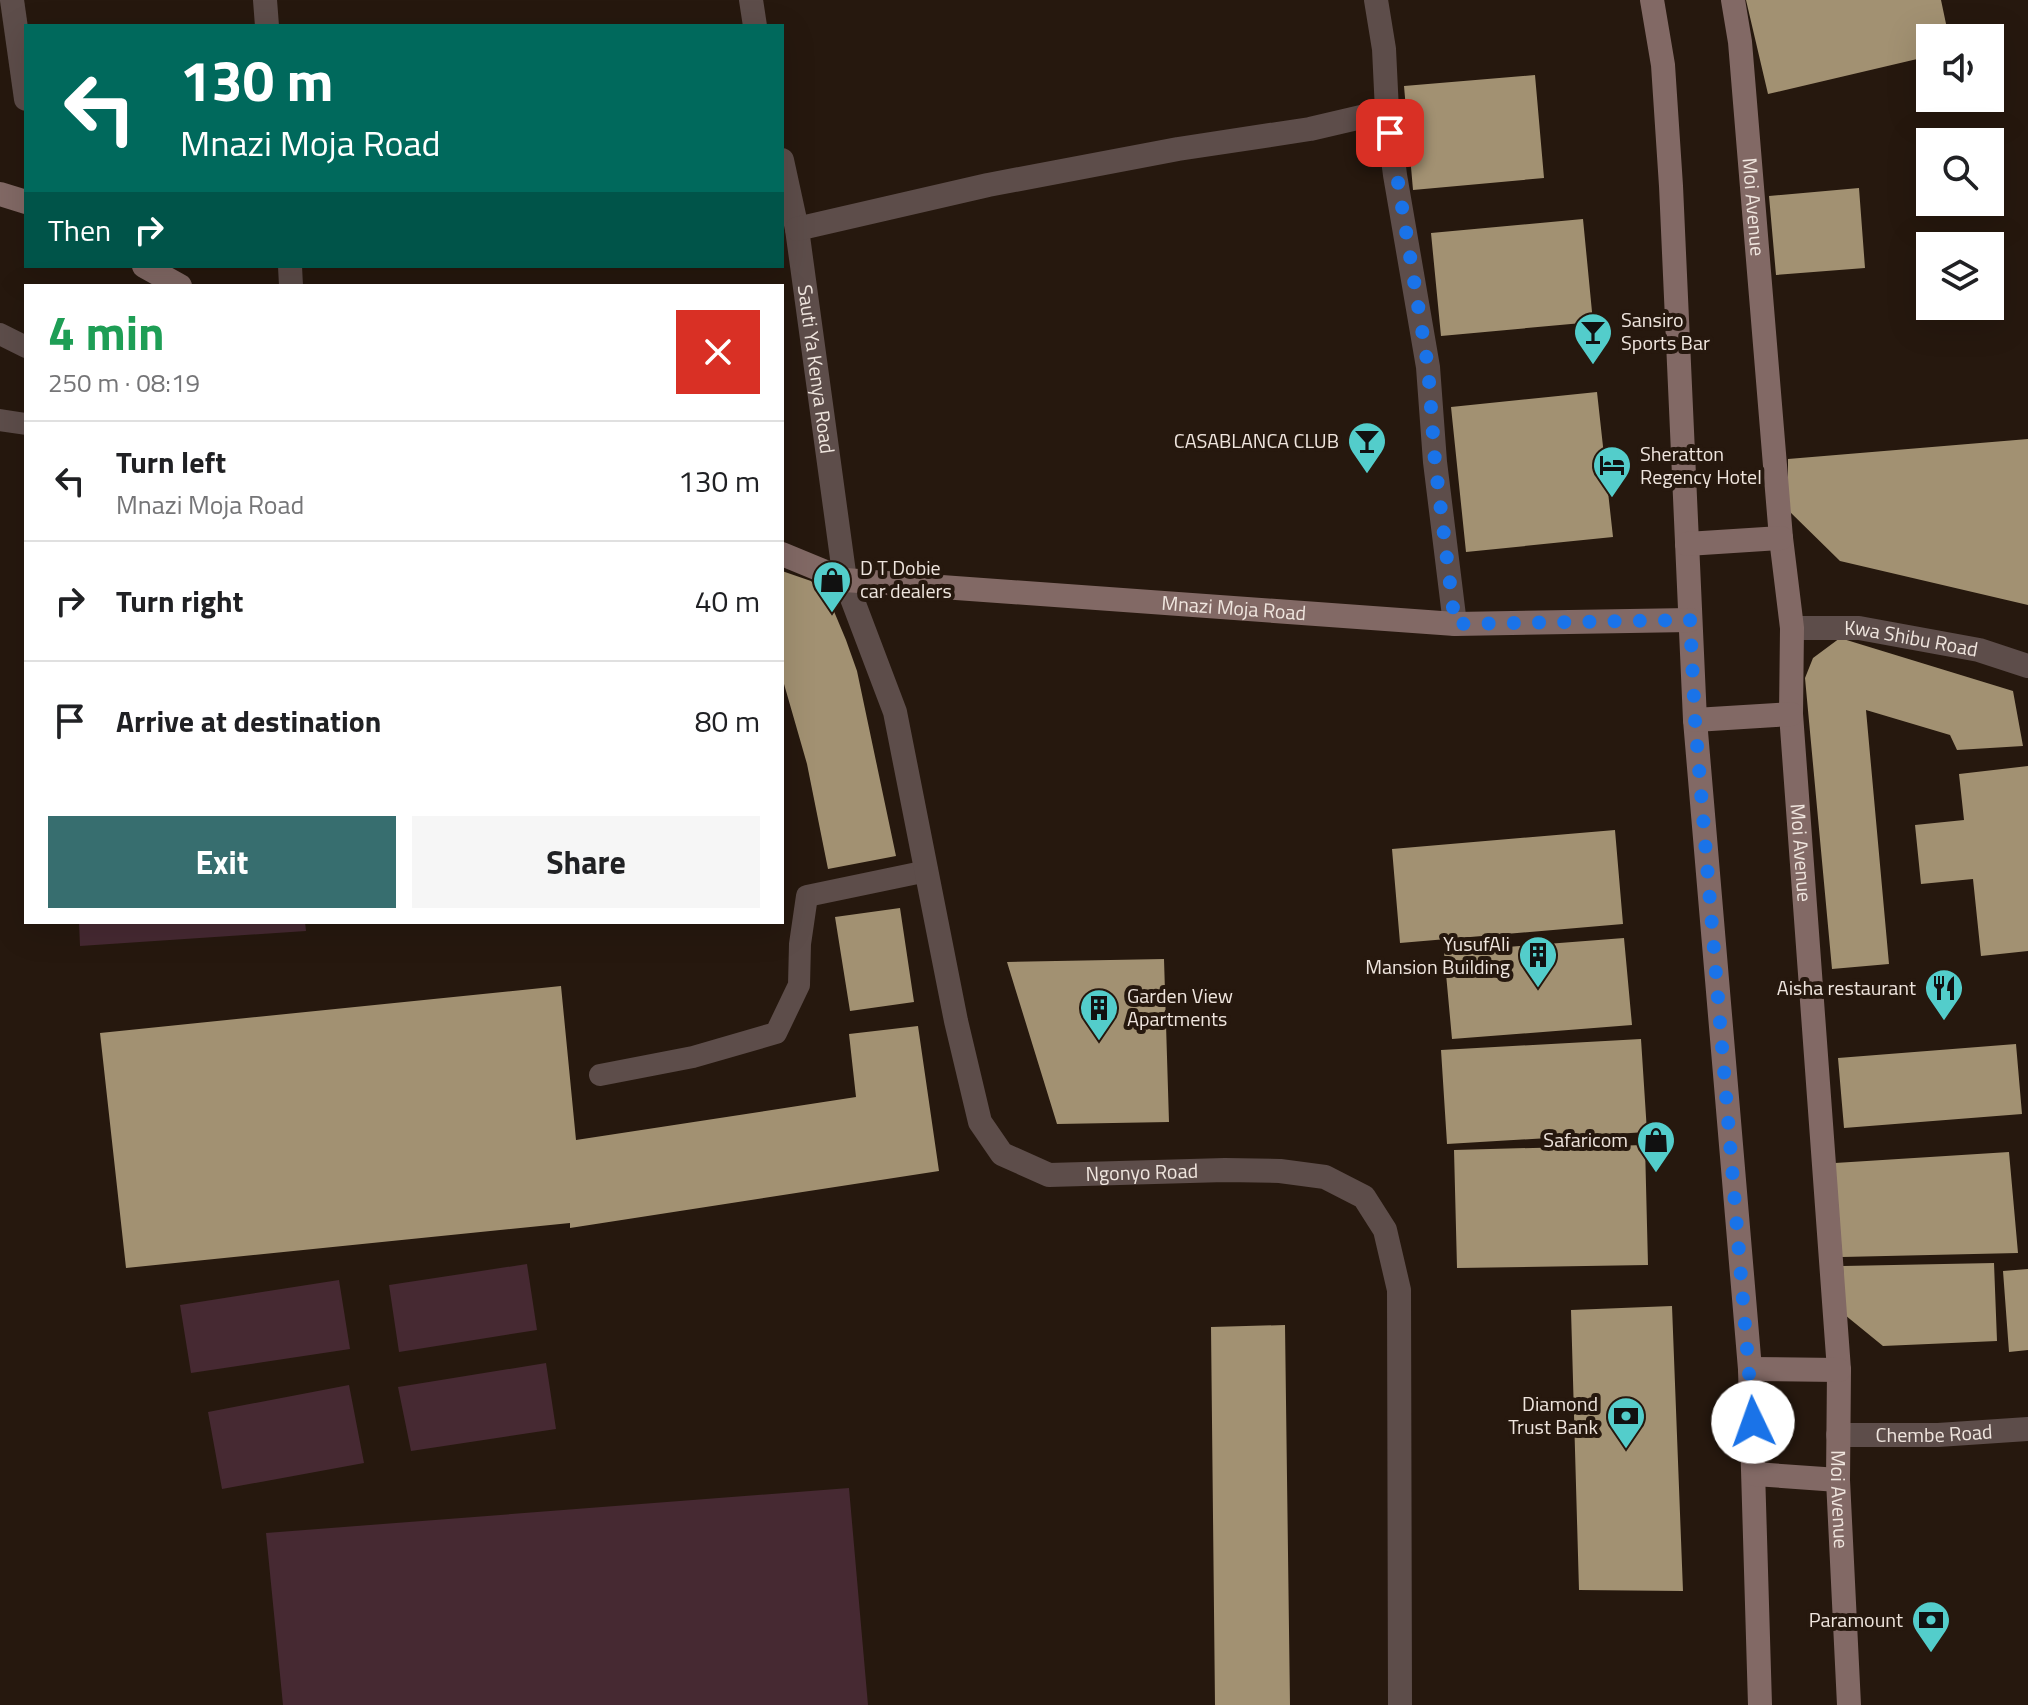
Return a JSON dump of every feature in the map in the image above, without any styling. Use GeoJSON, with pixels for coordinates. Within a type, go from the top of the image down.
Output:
{"type":"FeatureCollection","features":[{"type":"Feature","properties":{"kind":"main road"},"geometry":{"type":"LineString","coordinates":[[1652,0],[1663,65],[1670,171],[1695,720],[1750,1369],[1760,1705]]}},
{"type":"Feature","properties":{"kind":"main road","name":"Moi Avenue"},"geometry":{"type":"LineString","coordinates":[[1733,0],[1740,42],[1781,538],[1792,628],[1791,714],[1839,1370],[1838,1480],[1849,1705]]}},
{"type":"Feature","properties":{"kind":"main road"},"geometry":{"type":"LineString","coordinates":[[0,194],[24,201]]}},
{"type":"Feature","properties":{"kind":"main road"},"geometry":{"type":"LineString","coordinates":[[148,268],[176,284]]}},
{"type":"Feature","properties":{"kind":"main road"},"geometry":{"type":"LineString","coordinates":[[1687,544],[1781,538]]}},
{"type":"Feature","properties":{"kind":"main road","name":"Mnazi Moja Road"},"geometry":{"type":"LineString","coordinates":[[784,555],[845,580],[1455,624],[1690,620]]}},
{"type":"Feature","properties":{"kind":"main road"},"geometry":{"type":"LineString","coordinates":[[1695,720],[1791,714]]}},
{"type":"Feature","properties":{"kind":"main road"},"geometry":{"type":"LineString","coordinates":[[1750,1369],[1839,1370]]}},
{"type":"Feature","properties":{"kind":"main road"},"geometry":{"type":"LineString","coordinates":[[1755,1474],[1838,1480]]}},
{"type":"Feature","properties":{"kind":"street"},"geometry":{"type":"LineString","coordinates":[[12,0],[24,85]]}},
{"type":"Feature","properties":{"kind":"street"},"geometry":{"type":"LineString","coordinates":[[265,0],[267,24]]}},
{"type":"Feature","properties":{"kind":"street"},"geometry":{"type":"LineString","coordinates":[[751,0],[755,24]]}},
{"type":"Feature","properties":{"kind":"street"},"geometry":{"type":"LineString","coordinates":[[1376,0],[1384,49],[1387,111],[1428,367],[1435,462],[1455,624]]}},
{"type":"Feature","properties":{"kind":"street"},"geometry":{"type":"LineString","coordinates":[[797,229],[988,185],[1178,149],[1310,129],[1387,111]]}},
{"type":"Feature","properties":{"kind":"street","name":"Sauti Ya Kenya Road"},"geometry":{"type":"LineString","coordinates":[[784,169],[797,229],[845,580]]}},
{"type":"Feature","properties":{"kind":"street","name":"Ngonyo Road"},"geometry":{"type":"LineString","coordinates":[[845,580],[895,712],[956,1021],[980,1122],[1002,1154],[1049,1175],[1225,1170],[1280,1171],[1325,1177],[1364,1197],[1385,1230],[1399,1290],[1400,1705]]}},
{"type":"Feature","properties":{"kind":"street","name":"Kwa Shibu Road"},"geometry":{"type":"LineString","coordinates":[[1792,628],[1859,628],[1979,650],[2028,666]]}},
{"type":"Feature","properties":{"kind":"street","name":"Chembe Road"},"geometry":{"type":"LineString","coordinates":[[1838,1435],[1938,1435],[2028,1429]]}},
{"type":"Feature","properties":{"kind":"lane"},"geometry":{"type":"LineString","coordinates":[[0,334],[24,346]]}},
{"type":"Feature","properties":{"kind":"lane"},"geometry":{"type":"LineString","coordinates":[[0,420],[24,424]]}},
{"type":"Feature","properties":{"kind":"lane"},"geometry":{"type":"LineString","coordinates":[[600,1075],[693,1057],[776,1033],[799,985],[800,944],[807,896],[927,871]]}},
{"type":"Feature","properties":{"kind":"shaded area"},"geometry":{"type":"Polygon","coordinates":[[[79,924],[305,924],[306,931],[80,946],[79,924]]]}},
{"type":"Feature","properties":{"kind":"shaded area"},"geometry":{"type":"Polygon","coordinates":[[[527,1264],[537,1330],[399,1352],[389,1285],[527,1264]]]}},
{"type":"Feature","properties":{"kind":"shaded area"},"geometry":{"type":"Polygon","coordinates":[[[339,1280],[350,1349],[191,1373],[180,1305],[339,1280]]]}},
{"type":"Feature","properties":{"kind":"shaded area"},"geometry":{"type":"Polygon","coordinates":[[[546,1363],[556,1429],[411,1451],[398,1387],[546,1363]]]}},
{"type":"Feature","properties":{"kind":"shaded area"},"geometry":{"type":"Polygon","coordinates":[[[349,1385],[364,1463],[222,1489],[208,1412],[349,1385]]]}},
{"type":"Feature","properties":{"kind":"shaded area"},"geometry":{"type":"Polygon","coordinates":[[[849,1488],[868,1705],[283,1705],[266,1533],[849,1488]]]}},
{"type":"Feature","properties":{"kind":"building"},"geometry":{"type":"Polygon","coordinates":[[[1746,0],[1941,0],[1946,24],[1916,24],[1916,59],[1768,94],[1746,0]]]}},
{"type":"Feature","properties":{"kind":"building"},"geometry":{"type":"Polygon","coordinates":[[[1535,75],[1544,178],[1413,190],[1404,86],[1535,75]]]}},
{"type":"Feature","properties":{"kind":"building"},"geometry":{"type":"Polygon","coordinates":[[[1859,188],[1865,268],[1776,275],[1769,196],[1859,188]]]}},
{"type":"Feature","properties":{"kind":"building"},"geometry":{"type":"Polygon","coordinates":[[[1583,219],[1593,322],[1441,336],[1431,233],[1583,219]]]}},
{"type":"Feature","properties":{"kind":"building"},"geometry":{"type":"Polygon","coordinates":[[[1597,392],[1613,537],[1466,552],[1451,407],[1597,392]]]}},
{"type":"Feature","properties":{"kind":"building"},"geometry":{"type":"Polygon","coordinates":[[[2028,439],[2028,605],[1840,561],[1788,510],[1788,459],[2028,439]]]}},
{"type":"Feature","properties":{"kind":"building"},"geometry":{"type":"Polygon","coordinates":[[[784,572],[811,581],[833,609],[846,640],[857,671],[896,856],[828,869],[807,764],[784,684],[784,572]]]}},
{"type":"Feature","properties":{"kind":"building"},"geometry":{"type":"Polygon","coordinates":[[[1840,638],[2013,691],[2023,746],[1957,750],[1950,735],[1866,710],[1889,964],[1832,969],[1805,678],[1813,658],[1840,638]]]}},
{"type":"Feature","properties":{"kind":"building"},"geometry":{"type":"Polygon","coordinates":[[[2028,766],[2028,951],[1981,956],[1973,879],[1921,884],[1915,825],[1964,820],[1959,774],[2028,766]]]}},
{"type":"Feature","properties":{"kind":"building"},"geometry":{"type":"Polygon","coordinates":[[[1615,830],[1623,924],[1400,943],[1392,849],[1615,830]]]}},
{"type":"Feature","properties":{"kind":"building"},"geometry":{"type":"Polygon","coordinates":[[[900,908],[914,1002],[850,1011],[835,917],[900,908]]]}},
{"type":"Feature","properties":{"kind":"building","name":"YusufAli Mansion Building"},"geometry":{"type":"Polygon","coordinates":[[[1624,938],[1632,1025],[1452,1039],[1444,952],[1624,938]]]}},
{"type":"Feature","properties":{"kind":"building","name":"Garden View Apartments"},"geometry":{"type":"Polygon","coordinates":[[[1164,959],[1169,1122],[1057,1124],[1007,962],[1164,959]]]}},
{"type":"Feature","properties":{"kind":"building"},"geometry":{"type":"Polygon","coordinates":[[[561,986],[576,1140],[856,1097],[849,1034],[918,1026],[939,1171],[570,1228],[570,1223],[126,1268],[100,1033],[561,986]]]}},
{"type":"Feature","properties":{"kind":"building"},"geometry":{"type":"Polygon","coordinates":[[[1641,1039],[1647,1132],[1447,1144],[1441,1050],[1641,1039]]]}},
{"type":"Feature","properties":{"kind":"building"},"geometry":{"type":"Polygon","coordinates":[[[2016,1044],[2022,1114],[1844,1128],[1838,1058],[2016,1044]]]}},
{"type":"Feature","properties":{"kind":"building"},"geometry":{"type":"Polygon","coordinates":[[[1645,1145],[1648,1265],[1457,1268],[1454,1150],[1645,1145]]]}},
{"type":"Feature","properties":{"kind":"building"},"geometry":{"type":"Polygon","coordinates":[[[2009,1152],[2018,1253],[1842,1257],[1835,1163],[2009,1152]]]}},
{"type":"Feature","properties":{"kind":"building"},"geometry":{"type":"Polygon","coordinates":[[[1994,1263],[1997,1341],[1883,1346],[1845,1315],[1843,1266],[1994,1263]]]}},
{"type":"Feature","properties":{"kind":"building"},"geometry":{"type":"Polygon","coordinates":[[[2028,1269],[2028,1350],[2009,1352],[2003,1271],[2028,1269]]]}},
{"type":"Feature","properties":{"kind":"building","name":"Diamond Trust Bank"},"geometry":{"type":"Polygon","coordinates":[[[1672,1306],[1683,1591],[1579,1590],[1571,1310],[1672,1306]]]}},
{"type":"Feature","properties":{"kind":"building"},"geometry":{"type":"Polygon","coordinates":[[[1285,1325],[1290,1705],[1215,1705],[1211,1327],[1285,1325]]]}},
{"type":"Feature","properties":{"kind":"place","name":"Sansiro Sports Bar"},"geometry":{"type":"Point","coordinates":[1593,366]}},
{"type":"Feature","properties":{"kind":"place","name":"CASABLANCA CLUB"},"geometry":{"type":"Point","coordinates":[1367,475]}},
{"type":"Feature","properties":{"kind":"place","name":"Sheratton Regency Hotel"},"geometry":{"type":"Point","coordinates":[1612,499]}},
{"type":"Feature","properties":{"kind":"place","name":"D T Dobie car dealers"},"geometry":{"type":"Point","coordinates":[832,614]}},
{"type":"Feature","properties":{"kind":"place","name":"YusufAli Mansion Building"},"geometry":{"type":"Point","coordinates":[1538,989]}},
{"type":"Feature","properties":{"kind":"place","name":"Aisha restaurant"},"geometry":{"type":"Point","coordinates":[1944,1022]}},
{"type":"Feature","properties":{"kind":"place","name":"Garden View Apartments"},"geometry":{"type":"Point","coordinates":[1099,1042]}},
{"type":"Feature","properties":{"kind":"place","name":"Safaricom"},"geometry":{"type":"Point","coordinates":[1656,1174]}},
{"type":"Feature","properties":{"kind":"place","name":"Diamond Trust Bank"},"geometry":{"type":"Point","coordinates":[1626,1450]}},
{"type":"Feature","properties":{"kind":"place","name":"Paramount"},"geometry":{"type":"Point","coordinates":[1931,1654]}},
{"type":"Feature","properties":{"kind":"route"},"geometry":{"type":"LineString","coordinates":[[1390,133],[1428,367],[1435,462],[1455,624],[1690,620],[1695,720],[1753,1422]]}}]}
